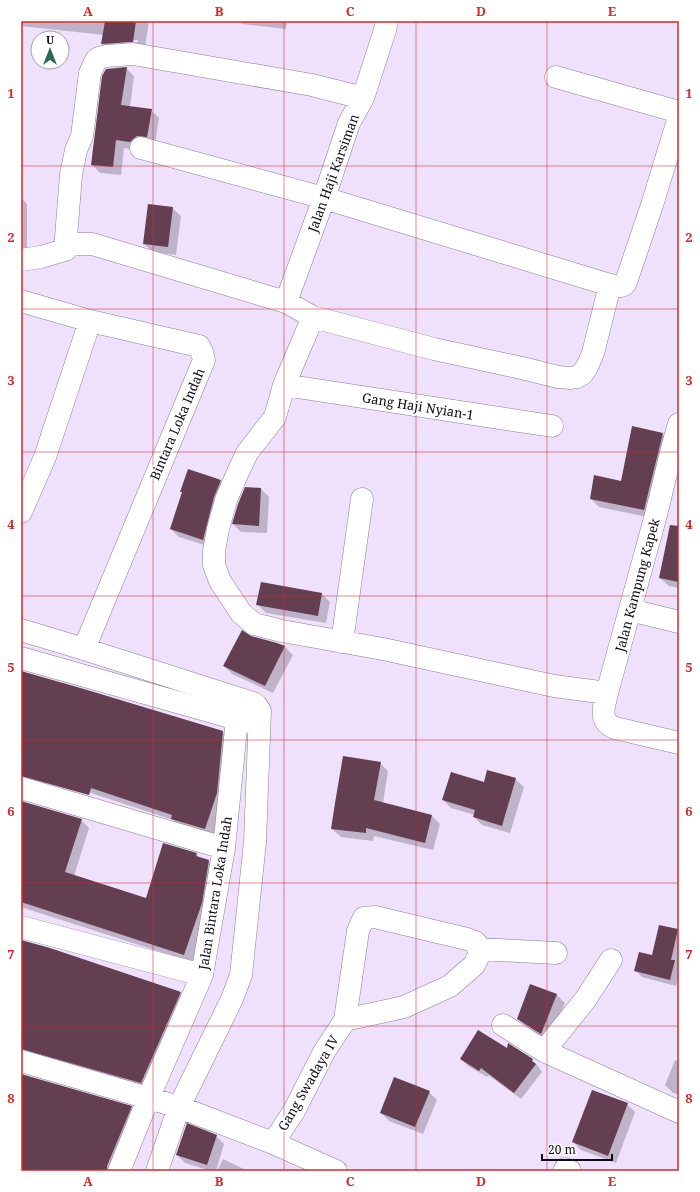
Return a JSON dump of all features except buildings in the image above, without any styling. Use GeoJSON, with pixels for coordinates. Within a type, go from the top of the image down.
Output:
{"type":"FeatureCollection","features":[{"type":"Feature","properties":{"kind":"street","name":"Jalan Haji Karsiman"},"geometry":{"type":"LineString","coordinates":[[286,302],[324,198],[349,123],[363,98],[387,21]]}},
{"type":"Feature","properties":{"kind":"street"},"geometry":{"type":"LineString","coordinates":[[65,250],[72,175],[76,150],[82,136],[90,73],[96,60],[99,58],[133,54],[312,85],[363,98]]}},
{"type":"Feature","properties":{"kind":"street"},"geometry":{"type":"LineString","coordinates":[[556,77],[679,112]]}},
{"type":"Feature","properties":{"kind":"street"},"geometry":{"type":"LineString","coordinates":[[141,148],[324,198],[620,287],[626,282],[652,206],[679,117]]}},
{"type":"Feature","properties":{"kind":"street"},"geometry":{"type":"LineString","coordinates":[[21,260],[41,257],[65,250],[71,246],[92,244],[286,302],[313,317],[434,349],[558,377],[570,378],[577,377],[582,374],[587,367],[593,353],[610,285]]}},
{"type":"Feature","properties":{"kind":"street","name":"Bintara Loka Indah"},"geometry":{"type":"LineString","coordinates":[[21,300],[90,321],[199,346],[204,360],[84,649]]}},
{"type":"Feature","properties":{"kind":"street"},"geometry":{"type":"LineString","coordinates":[[313,317],[284,385],[275,417],[248,453],[226,500],[218,529],[214,551],[214,565],[220,581],[241,613],[254,624],[384,649],[541,683],[607,693]]}},
{"type":"Feature","properties":{"kind":"street"},"geometry":{"type":"LineString","coordinates":[[21,512],[45,457],[90,321]]}},
{"type":"Feature","properties":{"kind":"street","name":"Gang Haji Nyian-1"},"geometry":{"type":"LineString","coordinates":[[284,385],[552,426]]}},
{"type":"Feature","properties":{"kind":"street","name":"Jalan Kampung Kapek"},"geometry":{"type":"LineString","coordinates":[[679,424],[672,446],[672,480],[630,610],[603,710],[605,722],[609,726],[679,743]]}},
{"type":"Feature","properties":{"kind":"street"},"geometry":{"type":"LineString","coordinates":[[342,642],[362,499]]}},
{"type":"Feature","properties":{"kind":"street"},"geometry":{"type":"LineString","coordinates":[[630,610],[679,622]]}},
{"type":"Feature","properties":{"kind":"street"},"geometry":{"type":"LineString","coordinates":[[21,630],[84,649],[238,709]]}},
{"type":"Feature","properties":{"kind":"street"},"geometry":{"type":"LineString","coordinates":[[21,658],[238,709],[256,705],[260,711],[255,842],[240,975],[232,999],[179,1107],[157,1171]]}},
{"type":"Feature","properties":{"kind":"street","name":"Jalan Bintara Loka Indah"},"geometry":{"type":"LineString","coordinates":[[119,1171],[148,1099],[202,976],[224,848],[238,709]]}},
{"type":"Feature","properties":{"kind":"street"},"geometry":{"type":"LineString","coordinates":[[21,788],[224,848]]}},
{"type":"Feature","properties":{"kind":"street","name":"Gang Swadaya IV"},"geometry":{"type":"LineString","coordinates":[[21,1061],[179,1107],[273,1143],[294,1111],[324,1052],[345,1020],[358,931],[364,918],[375,917],[467,939],[475,942],[479,949]]}},
{"type":"Feature","properties":{"kind":"street"},"geometry":{"type":"LineString","coordinates":[[21,927],[202,976]]}},
{"type":"Feature","properties":{"kind":"street"},"geometry":{"type":"LineString","coordinates":[[345,1020],[404,1007],[450,986],[474,965],[479,955],[479,949],[556,953]]}},
{"type":"Feature","properties":{"kind":"street"},"geometry":{"type":"LineString","coordinates":[[544,1051],[585,1000],[611,960]]}},
{"type":"Feature","properties":{"kind":"street"},"geometry":{"type":"LineString","coordinates":[[503,1025],[544,1051],[679,1112]]}},
{"type":"Feature","properties":{"kind":"street"},"geometry":{"type":"LineString","coordinates":[[273,1143],[336,1171]]}}]}
